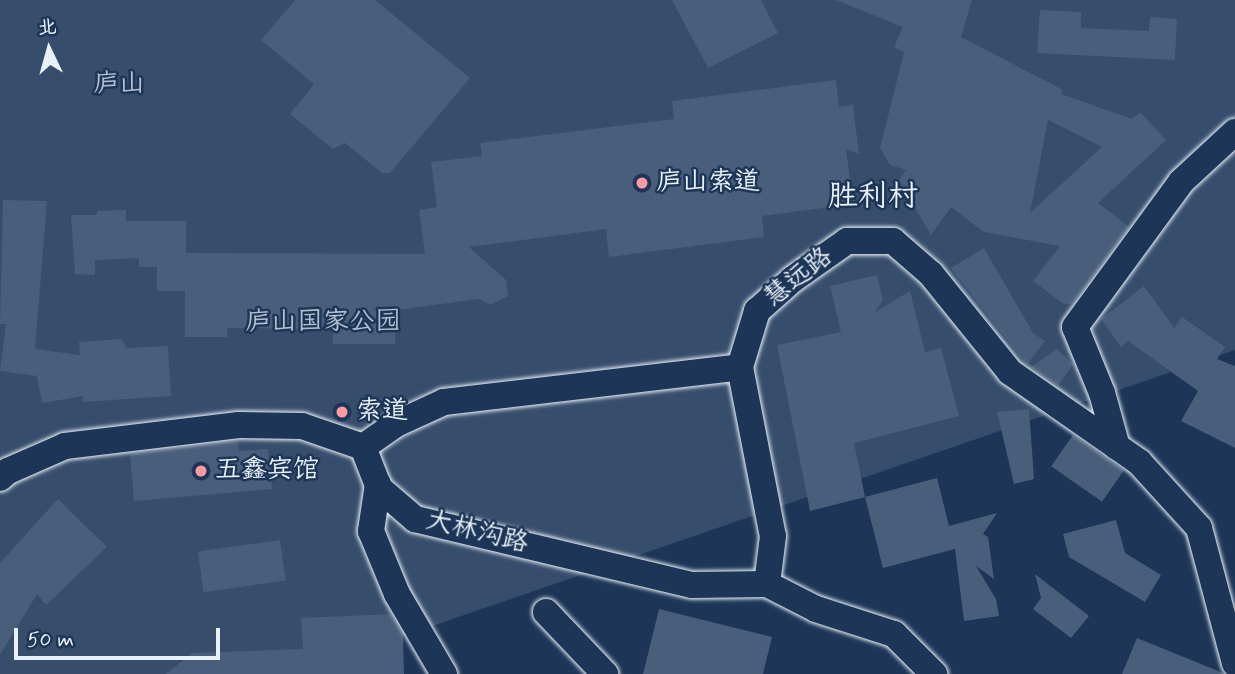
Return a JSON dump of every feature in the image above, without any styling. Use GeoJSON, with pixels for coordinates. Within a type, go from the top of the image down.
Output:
{"type":"FeatureCollection","features":[{"type":"Feature","properties":{"kind":"street"},"geometry":{"type":"LineString","coordinates":[[1117,447],[1102,393],[1074,327],[1181,182],[1235,132]]}},
{"type":"Feature","properties":{"kind":"street","name":"慧远路"},"geometry":{"type":"LineString","coordinates":[[740,367],[757,311],[793,279],[847,241],[893,241],[931,274],[1010,372],[1139,462],[1199,528],[1235,663]]}},
{"type":"Feature","properties":{"kind":"street"},"geometry":{"type":"LineString","coordinates":[[0,478],[8,471],[65,446],[239,425],[302,426],[363,447],[396,424],[444,402],[740,367],[773,536],[767,584]]}},
{"type":"Feature","properties":{"kind":"street","name":"大林沟路"},"geometry":{"type":"LineString","coordinates":[[363,447],[377,484],[415,519],[692,585],[767,584],[816,609],[894,634],[934,674]]}},
{"type":"Feature","properties":{"kind":"street"},"geometry":{"type":"LineString","coordinates":[[377,484],[371,531],[397,594],[444,674]]}},
{"type":"Feature","properties":{"kind":"street"},"geometry":{"type":"LineString","coordinates":[[546,612],[605,674]]}},
{"type":"Feature","properties":{"kind":"green space","name":"庐山国家公园"},"geometry":{"type":"Polygon","coordinates":[[[0,0],[1235,0],[1235,350],[293,674],[0,674],[0,0]]]}},
{"type":"Feature","properties":{"kind":"building"},"geometry":{"type":"Polygon","coordinates":[[[295,0],[375,0],[470,78],[390,173],[382,173],[345,143],[333,149],[290,114],[314,84],[261,40],[295,0]]]}},
{"type":"Feature","properties":{"kind":"building"},"geometry":{"type":"Polygon","coordinates":[[[672,0],[761,0],[778,33],[708,68],[672,0]]]}},
{"type":"Feature","properties":{"kind":"building"},"geometry":{"type":"Polygon","coordinates":[[[836,0],[972,0],[961,37],[1063,90],[1061,94],[1132,119],[1140,112],[1166,140],[1098,203],[1129,227],[1072,304],[1064,304],[1033,281],[1060,246],[984,232],[951,207],[931,235],[899,180],[906,170],[890,165],[880,148],[904,52],[894,47],[903,27],[836,0]],[[1048,120],[1030,213],[1102,147],[1048,120]]]}},
{"type":"Feature","properties":{"kind":"building"},"geometry":{"type":"Polygon","coordinates":[[[1040,10],[1081,12],[1081,28],[1149,31],[1150,17],[1177,19],[1175,60],[1037,53],[1040,10]]]}},
{"type":"Feature","properties":{"kind":"building","name":"庐山索道"},"geometry":{"type":"Polygon","coordinates":[[[836,80],[839,107],[853,105],[859,154],[846,149],[853,204],[762,216],[764,237],[609,257],[606,229],[469,247],[506,280],[508,296],[491,305],[479,299],[396,310],[395,344],[333,344],[333,329],[227,328],[227,337],[185,337],[185,291],[157,291],[157,267],[139,267],[139,258],[95,260],[95,275],[75,274],[71,215],[97,215],[97,211],[126,210],[126,221],[186,221],[186,253],[425,254],[419,210],[437,207],[431,162],[482,156],[480,143],[674,119],[672,101],[836,80]]]}},
{"type":"Feature","properties":{"kind":"building"},"geometry":{"type":"Polygon","coordinates":[[[3,200],[47,201],[35,349],[80,355],[79,342],[122,339],[126,348],[168,346],[171,396],[83,402],[83,396],[42,403],[37,376],[0,371],[6,324],[0,324],[3,200]]]}},
{"type":"Feature","properties":{"kind":"building"},"geometry":{"type":"Polygon","coordinates":[[[984,248],[1033,333],[1045,341],[1027,365],[951,268],[984,248]]]}},
{"type":"Feature","properties":{"kind":"building"},"geometry":{"type":"Polygon","coordinates":[[[877,275],[883,300],[874,313],[910,291],[925,352],[941,348],[959,416],[854,443],[865,497],[810,511],[777,345],[841,332],[830,286],[877,275]]]}},
{"type":"Feature","properties":{"kind":"building"},"geometry":{"type":"Polygon","coordinates":[[[1144,286],[1174,328],[1182,317],[1225,347],[1217,359],[1235,366],[1235,448],[1181,421],[1198,391],[1128,341],[1121,347],[1101,319],[1144,286]]]}},
{"type":"Feature","properties":{"kind":"building"},"geometry":{"type":"Polygon","coordinates":[[[1057,349],[1073,364],[1058,386],[1031,367],[1057,349]]]}},
{"type":"Feature","properties":{"kind":"building"},"geometry":{"type":"Polygon","coordinates":[[[1029,409],[1034,479],[1014,484],[997,412],[1029,409]]]}},
{"type":"Feature","properties":{"kind":"building"},"geometry":{"type":"Polygon","coordinates":[[[1073,435],[1124,471],[1102,502],[1051,466],[1073,435]]]}},
{"type":"Feature","properties":{"kind":"building","name":"五鑫宾馆"},"geometry":{"type":"Polygon","coordinates":[[[238,441],[239,451],[268,449],[272,489],[134,501],[130,454],[238,441]]]}},
{"type":"Feature","properties":{"kind":"building"},"geometry":{"type":"Polygon","coordinates":[[[937,478],[949,526],[997,513],[983,534],[988,537],[994,579],[976,566],[996,599],[999,616],[964,621],[955,549],[883,568],[865,497],[937,478]]]}},
{"type":"Feature","properties":{"kind":"building"},"geometry":{"type":"Polygon","coordinates":[[[58,499],[107,547],[46,605],[37,594],[0,655],[0,563],[58,499]]]}},
{"type":"Feature","properties":{"kind":"building"},"geometry":{"type":"Polygon","coordinates":[[[1116,520],[1125,553],[1161,575],[1145,602],[1069,557],[1063,534],[1116,520]]]}},
{"type":"Feature","properties":{"kind":"building"},"geometry":{"type":"Polygon","coordinates":[[[280,540],[286,581],[204,592],[198,552],[280,540]]]}},
{"type":"Feature","properties":{"kind":"building"},"geometry":{"type":"Polygon","coordinates":[[[1035,574],[1089,616],[1071,638],[1033,609],[1041,598],[1035,574]]]}},
{"type":"Feature","properties":{"kind":"building"},"geometry":{"type":"Polygon","coordinates":[[[659,609],[772,637],[763,674],[643,674],[659,609]]]}},
{"type":"Feature","properties":{"kind":"building"},"geometry":{"type":"Polygon","coordinates":[[[391,614],[403,636],[404,674],[166,674],[192,653],[303,649],[301,618],[391,614]]]}},
{"type":"Feature","properties":{"kind":"building"},"geometry":{"type":"Polygon","coordinates":[[[1137,638],[1223,673],[1224,674],[1122,674],[1137,638]]]}},
{"type":"Feature","properties":{"kind":"place","name":"庐山索道"},"geometry":{"type":"Point","coordinates":[642,183]}},
{"type":"Feature","properties":{"kind":"place","name":"索道"},"geometry":{"type":"Point","coordinates":[342,412]}},
{"type":"Feature","properties":{"kind":"place","name":"五鑫宾馆"},"geometry":{"type":"Point","coordinates":[201,471]}},
{"type":"Feature","properties":{"kind":"district","name":"胜利村"},"geometry":{"type":"Point","coordinates":[873,197]}},
{"type":"Feature","properties":{"kind":"park label","name":"庐山"},"geometry":{"type":"Point","coordinates":[119,85]}}]}
